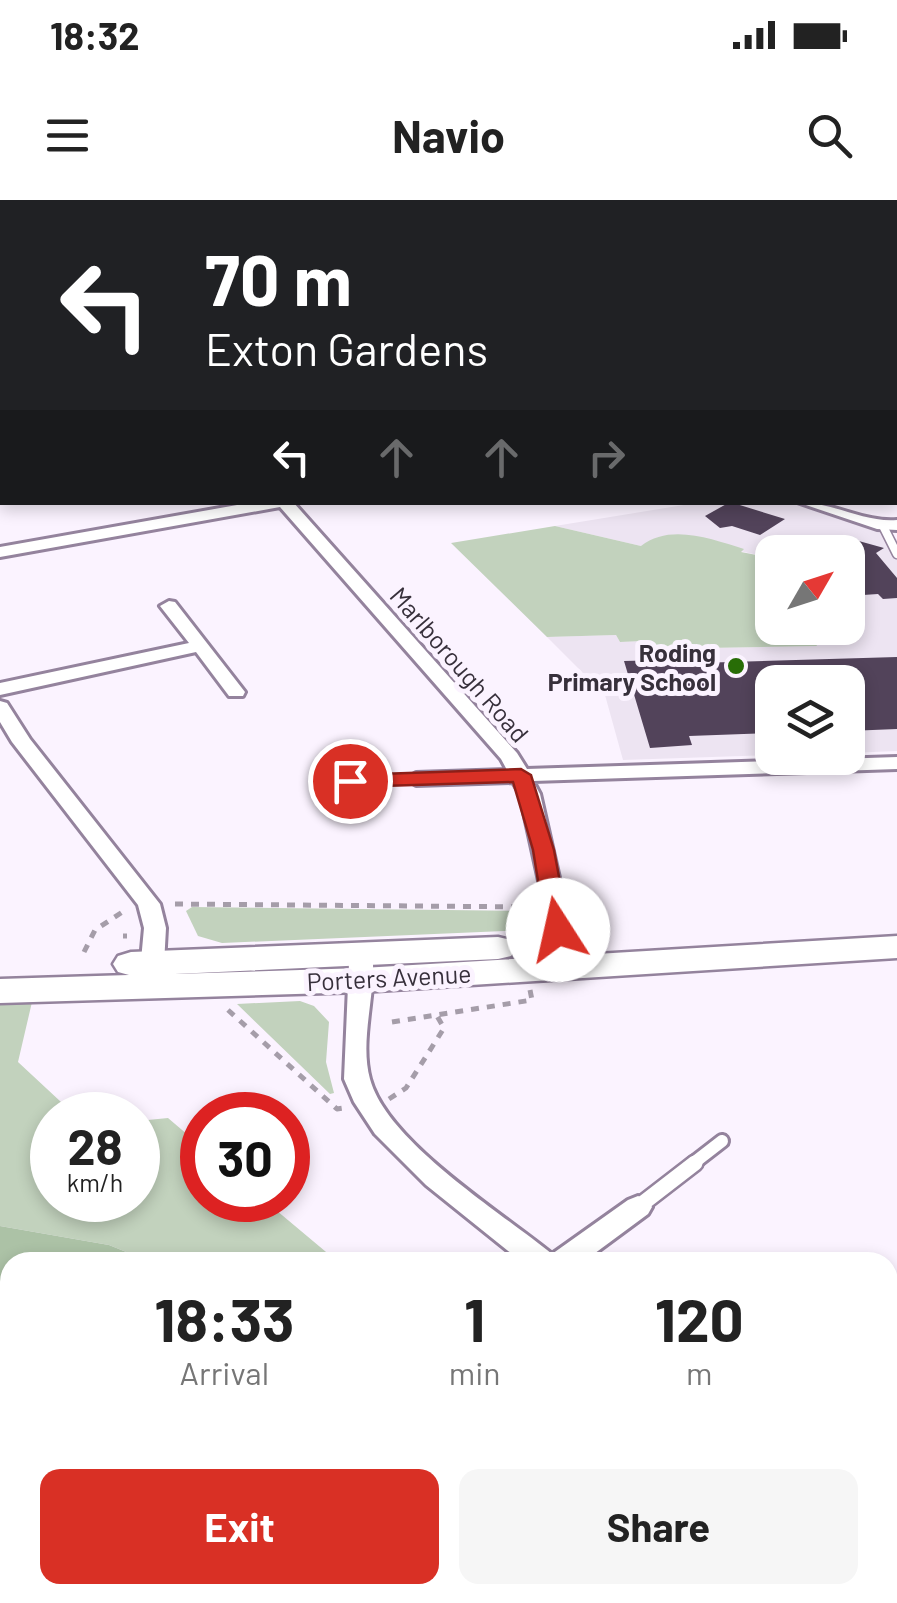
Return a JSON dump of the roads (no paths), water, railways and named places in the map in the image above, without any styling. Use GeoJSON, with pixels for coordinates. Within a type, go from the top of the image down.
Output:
{"type":"FeatureCollection","features":[{"type":"Feature","properties":{"kind":"main road","name":"Porters Avenue"},"geometry":{"type":"LineString","coordinates":[[361,966],[562,944],[897,933]]}},
{"type":"Feature","properties":{"kind":"main road","name":"Porters Avenue"},"geometry":{"type":"LineString","coordinates":[[0,990],[153,975],[897,947]]}},
{"type":"Feature","properties":{"kind":"main road","name":"Porters Avenue"},"geometry":{"type":"LineString","coordinates":[[0,970],[153,975]]}},
{"type":"Feature","properties":{"kind":"street"},"geometry":{"type":"LineString","coordinates":[[0,552],[267,505]]}},
{"type":"Feature","properties":{"kind":"street","name":"Marlborough Road"},"geometry":{"type":"LineString","coordinates":[[287,505],[510,757],[521,775],[544,850],[562,944]]}},
{"type":"Feature","properties":{"kind":"street"},"geometry":{"type":"LineString","coordinates":[[815,505],[890,526]]}},
{"type":"Feature","properties":{"kind":"street"},"geometry":{"type":"LineString","coordinates":[[170,606],[236,692]]}},
{"type":"Feature","properties":{"kind":"street"},"geometry":{"type":"LineString","coordinates":[[0,688],[201,646]]}},
{"type":"Feature","properties":{"kind":"street"},"geometry":{"type":"LineString","coordinates":[[0,707],[22,742],[149,904],[156,928],[153,975]]}},
{"type":"Feature","properties":{"kind":"street"},"geometry":{"type":"LineString","coordinates":[[416,779],[897,763]]}},
{"type":"Feature","properties":{"kind":"street"},"geometry":{"type":"LineString","coordinates":[[361,966],[356,1076],[365,1104],[392,1138],[530,1252]]}},
{"type":"Feature","properties":{"kind":"street"},"geometry":{"type":"LineString","coordinates":[[576,1252],[638,1206]]}},
{"type":"Feature","properties":{"kind":"lane"},"geometry":{"type":"LineString","coordinates":[[890,526],[897,554]]}},
{"type":"Feature","properties":{"kind":"lane"},"geometry":{"type":"LineString","coordinates":[[317,782],[416,779]]}},
{"type":"Feature","properties":{"kind":"lane"},"geometry":{"type":"LineString","coordinates":[[638,1206],[722,1141]]}},
{"type":"Feature","properties":{"kind":"place","name":"Roding Primary School"},"geometry":{"type":"Point","coordinates":[736,666]}}]}
